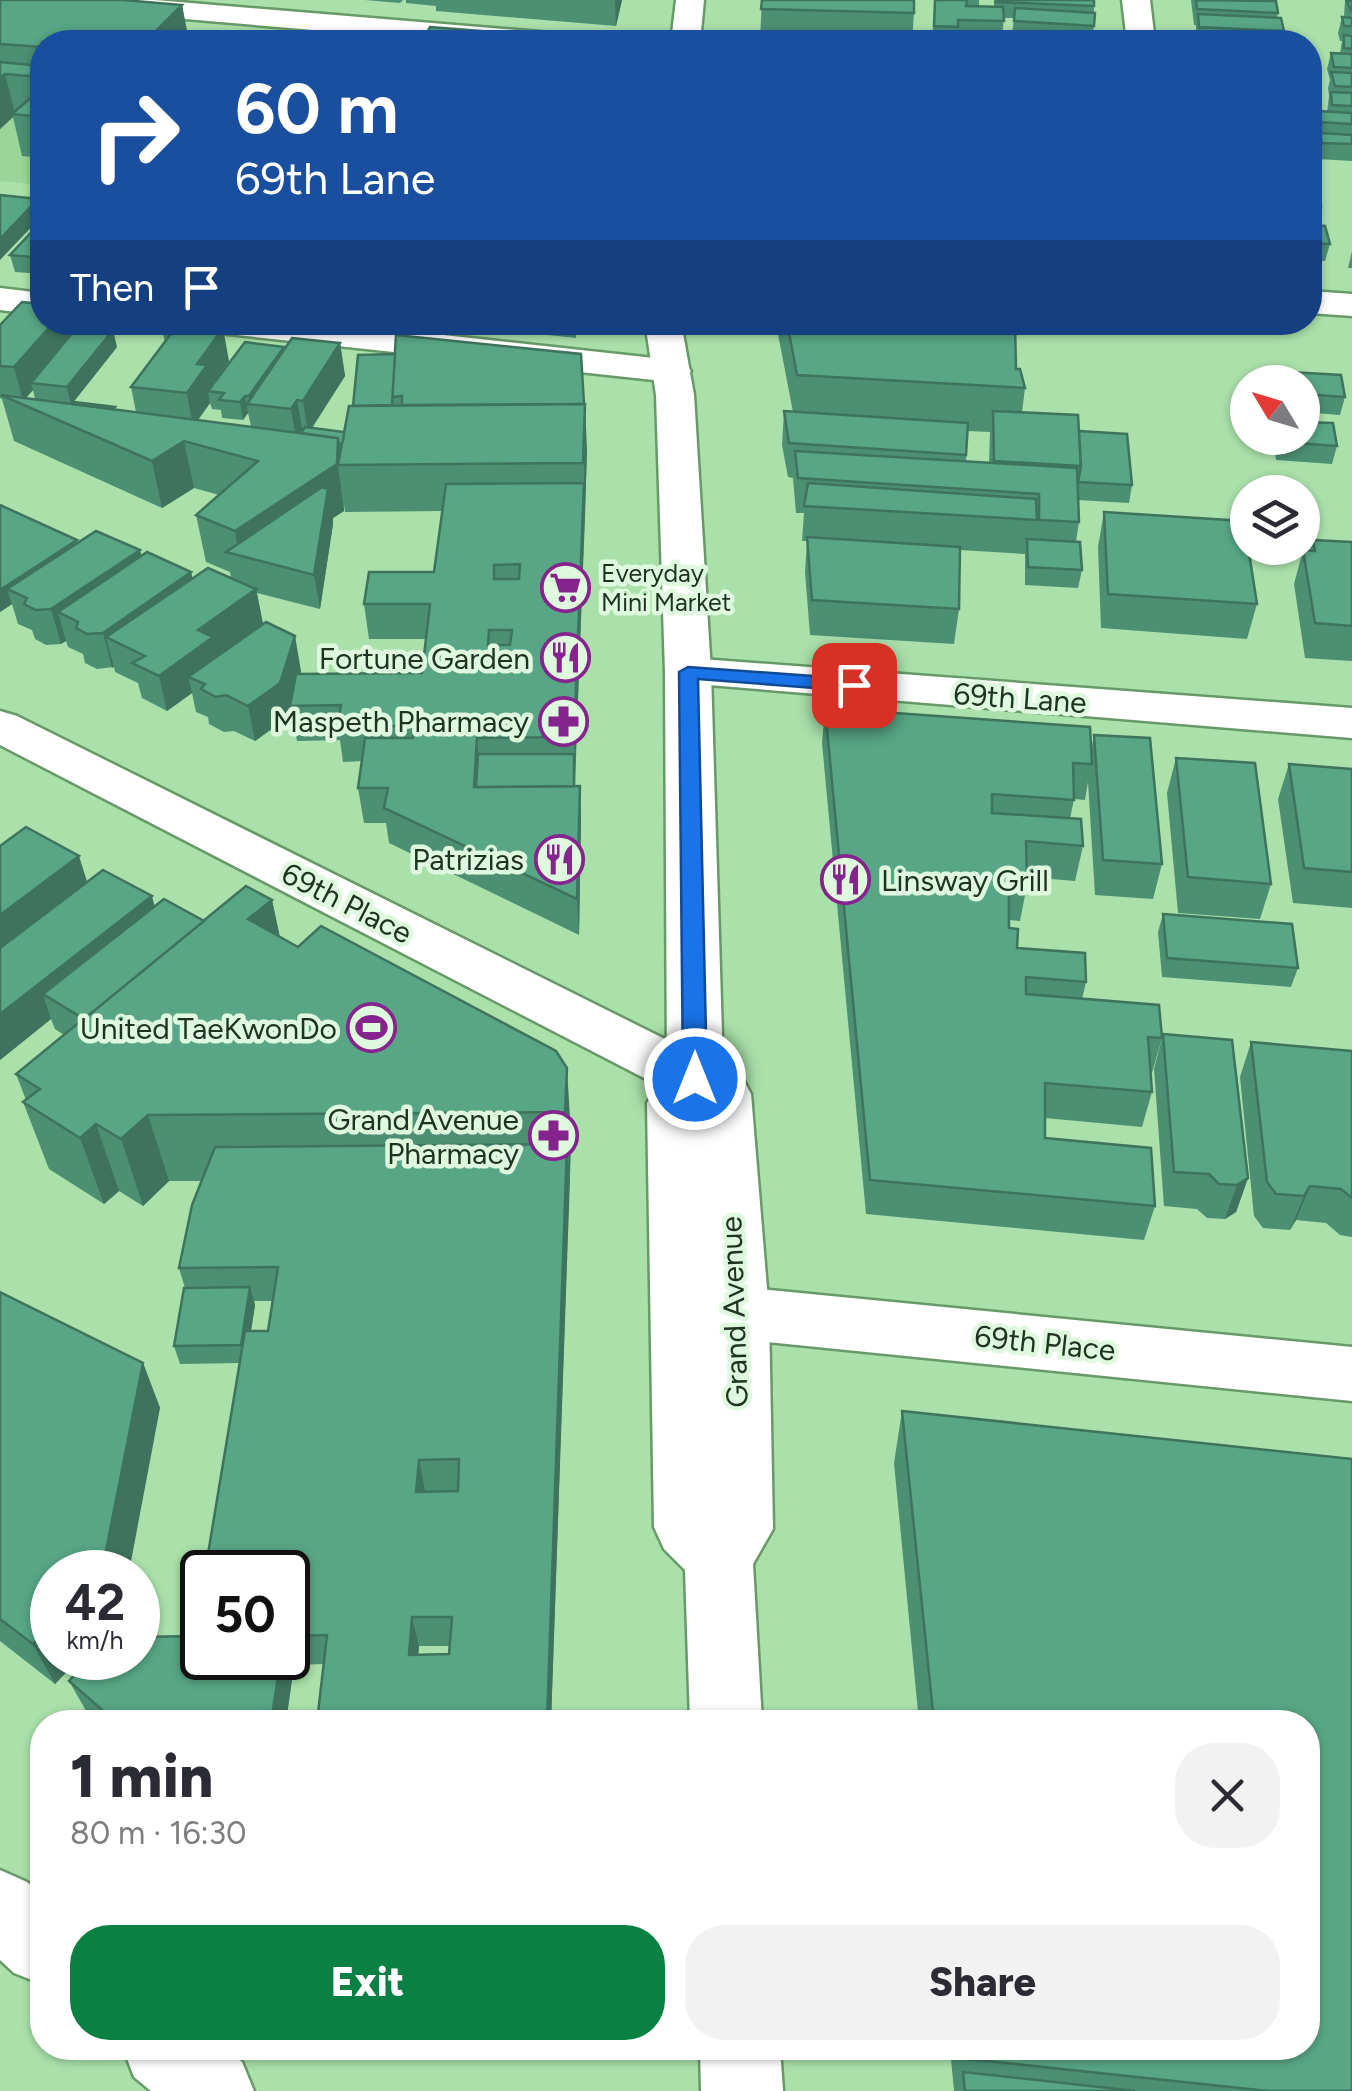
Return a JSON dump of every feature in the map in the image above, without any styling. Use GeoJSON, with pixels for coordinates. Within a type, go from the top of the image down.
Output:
{"type":"FeatureCollection","features":[{"type":"Feature","properties":{"kind":"street"},"geometry":{"type":"LineString","coordinates":[[54,0],[410,30]]}},
{"type":"Feature","properties":{"kind":"street"},"geometry":{"type":"LineString","coordinates":[[687,30],[690,0]]}},
{"type":"Feature","properties":{"kind":"street"},"geometry":{"type":"LineString","coordinates":[[1136,0],[1140,30]]}},
{"type":"Feature","properties":{"kind":"street"},"geometry":{"type":"LineString","coordinates":[[0,299],[30,303]]}},
{"type":"Feature","properties":{"kind":"street"},"geometry":{"type":"LineString","coordinates":[[1322,303],[1352,306]]}},
{"type":"Feature","properties":{"kind":"street"},"geometry":{"type":"LineString","coordinates":[[338,335],[672,371]]}},
{"type":"Feature","properties":{"kind":"street","name":"Grand Avenue"},"geometry":{"type":"LineString","coordinates":[[666,335],[672,371],[688,672],[695,1079],[675,1103],[688,1527],[720,1557]]}},
{"type":"Feature","properties":{"kind":"street","name":"69th Lane"},"geometry":{"type":"LineString","coordinates":[[688,672],[1352,723]]}},
{"type":"Feature","properties":{"kind":"street","name":"69th Place"},"geometry":{"type":"LineString","coordinates":[[0,726],[695,1079]]}},
{"type":"Feature","properties":{"kind":"street","name":"Grand Avenue"},"geometry":{"type":"LineString","coordinates":[[695,1079],[723,1094],[738,1313],[739,1529],[720,1557],[726,1710]]}},
{"type":"Feature","properties":{"kind":"street","name":"69th Place"},"geometry":{"type":"LineString","coordinates":[[738,1313],[1352,1374]]}},
{"type":"Feature","properties":{"kind":"street"},"geometry":{"type":"LineString","coordinates":[[0,1909],[30,1935]]}},
{"type":"Feature","properties":{"kind":"street"},"geometry":{"type":"LineString","coordinates":[[177,2060],[214,2091]]}},
{"type":"Feature","properties":{"kind":"street"},"geometry":{"type":"LineString","coordinates":[[741,2060],[742,2091]]}},
{"type":"Feature","properties":{"kind":"shaded area"},"geometry":{"type":"Polygon","coordinates":[[[0,19],[130,30],[30,30],[30,184],[0,181],[0,19]]]}},
{"type":"Feature","properties":{"kind":"building"},"geometry":{"type":"Polygon","coordinates":[[[0,0],[123,0],[182,5],[157,30],[30,30],[30,46],[0,44],[0,0]]]}},
{"type":"Feature","properties":{"kind":"building"},"geometry":{"type":"Polygon","coordinates":[[[762,0],[914,0],[914,13],[761,9],[762,0]]]}},
{"type":"Feature","properties":{"kind":"building"},"geometry":{"type":"Polygon","coordinates":[[[935,0],[967,0],[966,6],[1003,7],[1004,21],[958,20],[958,27],[934,26],[935,0]]]}},
{"type":"Feature","properties":{"kind":"building"},"geometry":{"type":"Polygon","coordinates":[[[1094,0],[1094,6],[996,2],[1094,0]]]}},
{"type":"Feature","properties":{"kind":"building"},"geometry":{"type":"Polygon","coordinates":[[[1196,0],[1276,1],[1278,13],[1197,9],[1196,0]]]}},
{"type":"Feature","properties":{"kind":"building"},"geometry":{"type":"Polygon","coordinates":[[[1015,8],[1095,13],[1094,26],[1014,21],[1015,8]]]}},
{"type":"Feature","properties":{"kind":"building"},"geometry":{"type":"Polygon","coordinates":[[[1198,14],[1281,18],[1284,30],[1263,30],[1199,27],[1198,14]]]}},
{"type":"Feature","properties":{"kind":"building"},"geometry":{"type":"Polygon","coordinates":[[[1342,17],[1352,18],[1352,26],[1344,26],[1342,17]]]}},
{"type":"Feature","properties":{"kind":"building"},"geometry":{"type":"Polygon","coordinates":[[[1344,35],[1352,36],[1352,49],[1344,48],[1344,35]]]}},
{"type":"Feature","properties":{"kind":"building"},"geometry":{"type":"Polygon","coordinates":[[[1331,53],[1352,54],[1352,68],[1334,67],[1331,53]]]}},
{"type":"Feature","properties":{"kind":"building"},"geometry":{"type":"Polygon","coordinates":[[[0,62],[30,65],[30,76],[5,74],[0,78],[0,62]]]}},
{"type":"Feature","properties":{"kind":"building"},"geometry":{"type":"Polygon","coordinates":[[[1331,72],[1352,73],[1352,87],[1335,86],[1331,72]]]}},
{"type":"Feature","properties":{"kind":"building"},"geometry":{"type":"Polygon","coordinates":[[[1331,92],[1352,93],[1352,106],[1332,105],[1331,92]]]}},
{"type":"Feature","properties":{"kind":"building"},"geometry":{"type":"Polygon","coordinates":[[[30,98],[30,116],[12,114],[30,98]]]}},
{"type":"Feature","properties":{"kind":"building"},"geometry":{"type":"Polygon","coordinates":[[[1322,111],[1352,113],[1352,124],[1322,122],[1322,111]]]}},
{"type":"Feature","properties":{"kind":"building"},"geometry":{"type":"Polygon","coordinates":[[[1322,133],[1352,135],[1352,144],[1322,143],[1322,133]]]}},
{"type":"Feature","properties":{"kind":"building"},"geometry":{"type":"Polygon","coordinates":[[[0,195],[30,198],[30,207],[0,239],[0,195]]]}},
{"type":"Feature","properties":{"kind":"building"},"geometry":{"type":"Polygon","coordinates":[[[1322,226],[1325,226],[1330,244],[1322,244],[1322,226]]]}},
{"type":"Feature","properties":{"kind":"building"},"geometry":{"type":"Polygon","coordinates":[[[30,234],[30,257],[10,255],[30,234]]]}},
{"type":"Feature","properties":{"kind":"building"},"geometry":{"type":"Polygon","coordinates":[[[22,302],[30,303],[30,335],[42,335],[14,367],[0,366],[0,325],[22,302]]]}},
{"type":"Feature","properties":{"kind":"building"},"geometry":{"type":"Polygon","coordinates":[[[71,335],[109,335],[67,387],[31,383],[71,335]]]}},
{"type":"Feature","properties":{"kind":"building"},"geometry":{"type":"Polygon","coordinates":[[[170,335],[218,335],[197,364],[207,365],[187,393],[131,387],[170,335]]]}},
{"type":"Feature","properties":{"kind":"building"},"geometry":{"type":"Polygon","coordinates":[[[396,335],[581,354],[584,404],[402,405],[402,396],[392,397],[396,335]]]}},
{"type":"Feature","properties":{"kind":"building"},"geometry":{"type":"Polygon","coordinates":[[[789,335],[1015,335],[1016,369],[1020,369],[1025,388],[797,375],[789,335]]]}},
{"type":"Feature","properties":{"kind":"building"},"geometry":{"type":"Polygon","coordinates":[[[292,338],[340,343],[303,401],[297,400],[291,409],[247,404],[292,338]]]}},
{"type":"Feature","properties":{"kind":"building"},"geometry":{"type":"Polygon","coordinates":[[[245,342],[284,347],[249,396],[240,402],[219,400],[224,393],[208,391],[245,342]]]}},
{"type":"Feature","properties":{"kind":"building"},"geometry":{"type":"Polygon","coordinates":[[[395,354],[392,405],[353,406],[358,355],[395,354]]]}},
{"type":"Feature","properties":{"kind":"building"},"geometry":{"type":"Polygon","coordinates":[[[1320,374],[1341,375],[1345,397],[1320,395],[1320,374]]]}},
{"type":"Feature","properties":{"kind":"building"},"geometry":{"type":"Polygon","coordinates":[[[1,395],[338,438],[337,464],[235,531],[196,515],[258,461],[184,441],[152,461],[1,395]]]}},
{"type":"Feature","properties":{"kind":"building"},"geometry":{"type":"Polygon","coordinates":[[[74,402],[115,407],[73,404],[74,402]]]}},
{"type":"Feature","properties":{"kind":"building"},"geometry":{"type":"Polygon","coordinates":[[[585,404],[583,463],[338,465],[349,406],[585,404]]]}},
{"type":"Feature","properties":{"kind":"building"},"geometry":{"type":"Polygon","coordinates":[[[784,411],[968,423],[966,455],[789,443],[784,411]]]}},
{"type":"Feature","properties":{"kind":"building"},"geometry":{"type":"Polygon","coordinates":[[[993,411],[1078,415],[1081,466],[994,461],[993,411]]]}},
{"type":"Feature","properties":{"kind":"building"},"geometry":{"type":"Polygon","coordinates":[[[1320,423],[1333,423],[1337,446],[1320,445],[1320,423]]]}},
{"type":"Feature","properties":{"kind":"building"},"geometry":{"type":"Polygon","coordinates":[[[305,427],[344,432],[343,441],[339,447],[338,438],[301,433],[305,427]]]}},
{"type":"Feature","properties":{"kind":"building"},"geometry":{"type":"Polygon","coordinates":[[[1079,431],[1127,434],[1132,485],[1078,482],[1079,431]]]}},
{"type":"Feature","properties":{"kind":"building"},"geometry":{"type":"Polygon","coordinates":[[[795,451],[1077,468],[1079,522],[1039,520],[1039,494],[798,478],[795,451]]]}},
{"type":"Feature","properties":{"kind":"building"},"geometry":{"type":"Polygon","coordinates":[[[584,483],[574,737],[477,738],[474,787],[580,786],[577,899],[384,808],[388,788],[358,788],[365,738],[413,738],[415,726],[337,726],[341,705],[290,706],[296,674],[422,673],[430,604],[364,604],[369,572],[434,572],[446,484],[584,483]],[[520,564],[494,565],[494,579],[519,579],[520,564]],[[489,630],[488,645],[510,645],[512,630],[489,630]]]}},
{"type":"Feature","properties":{"kind":"building"},"geometry":{"type":"Polygon","coordinates":[[[808,483],[1036,499],[1037,520],[804,506],[808,483]]]}},
{"type":"Feature","properties":{"kind":"building"},"geometry":{"type":"Polygon","coordinates":[[[322,487],[328,489],[314,575],[226,552],[322,487]]]}},
{"type":"Feature","properties":{"kind":"building"},"geometry":{"type":"Polygon","coordinates":[[[0,505],[77,540],[0,590],[0,505]]]}},
{"type":"Feature","properties":{"kind":"building"},"geometry":{"type":"Polygon","coordinates":[[[1104,512],[1230,520],[1230,565],[1251,565],[1257,604],[1108,594],[1104,512]]]}},
{"type":"Feature","properties":{"kind":"building"},"geometry":{"type":"Polygon","coordinates":[[[96,531],[140,550],[51,609],[36,610],[24,604],[27,598],[7,589],[96,531]]]}},
{"type":"Feature","properties":{"kind":"building"},"geometry":{"type":"Polygon","coordinates":[[[807,537],[960,547],[959,609],[812,600],[807,537]]]}},
{"type":"Feature","properties":{"kind":"building"},"geometry":{"type":"Polygon","coordinates":[[[1027,539],[1080,542],[1082,570],[1028,567],[1027,539]]]}},
{"type":"Feature","properties":{"kind":"building"},"geometry":{"type":"Polygon","coordinates":[[[1320,540],[1352,542],[1352,626],[1315,623],[1305,565],[1320,565],[1320,540]]]}},
{"type":"Feature","properties":{"kind":"building"},"geometry":{"type":"Polygon","coordinates":[[[147,552],[191,572],[103,633],[87,634],[76,628],[78,622],[58,612],[147,552]]]}},
{"type":"Feature","properties":{"kind":"building"},"geometry":{"type":"Polygon","coordinates":[[[208,568],[256,589],[198,630],[213,637],[159,676],[132,663],[145,656],[106,637],[208,568]]]}},
{"type":"Feature","properties":{"kind":"building"},"geometry":{"type":"Polygon","coordinates":[[[266,622],[295,636],[280,683],[248,706],[226,695],[216,697],[201,689],[205,684],[188,677],[266,622]]]}},
{"type":"Feature","properties":{"kind":"building"},"geometry":{"type":"Polygon","coordinates":[[[825,708],[1090,727],[1092,764],[1073,763],[1074,800],[992,794],[992,813],[1081,819],[1083,846],[1026,841],[1027,885],[1009,884],[1009,928],[1018,929],[1017,948],[1085,953],[1086,982],[1026,977],[1026,994],[1159,1005],[1162,1038],[1148,1037],[1152,1092],[1045,1083],[1045,1138],[1151,1148],[1155,1206],[870,1180],[825,708]]]}},
{"type":"Feature","properties":{"kind":"building"},"geometry":{"type":"Polygon","coordinates":[[[1094,735],[1150,738],[1162,864],[1103,860],[1094,735]]]}},
{"type":"Feature","properties":{"kind":"building"},"geometry":{"type":"Polygon","coordinates":[[[478,754],[574,754],[574,786],[476,787],[478,754]]]}},
{"type":"Feature","properties":{"kind":"building"},"geometry":{"type":"Polygon","coordinates":[[[1176,758],[1255,763],[1271,884],[1188,877],[1176,758]]]}},
{"type":"Feature","properties":{"kind":"building"},"geometry":{"type":"Polygon","coordinates":[[[1289,764],[1352,769],[1352,872],[1304,868],[1289,764]]]}},
{"type":"Feature","properties":{"kind":"building"},"geometry":{"type":"Polygon","coordinates":[[[26,827],[79,856],[0,915],[0,846],[26,827]]]}},
{"type":"Feature","properties":{"kind":"building"},"geometry":{"type":"Polygon","coordinates":[[[103,870],[152,896],[0,1014],[0,948],[103,870]]]}},
{"type":"Feature","properties":{"kind":"building"},"geometry":{"type":"Polygon","coordinates":[[[246,886],[272,900],[248,919],[298,947],[321,926],[556,1051],[567,1068],[565,1112],[148,1115],[121,1139],[96,1124],[80,1138],[23,1102],[40,1089],[16,1074],[246,886]]]}},
{"type":"Feature","properties":{"kind":"building"},"geometry":{"type":"Polygon","coordinates":[[[164,899],[204,921],[84,1019],[43,994],[164,899]]]}},
{"type":"Feature","properties":{"kind":"building"},"geometry":{"type":"Polygon","coordinates":[[[1163,914],[1292,924],[1298,968],[1167,958],[1163,914]]]}},
{"type":"Feature","properties":{"kind":"building"},"geometry":{"type":"Polygon","coordinates":[[[1163,1034],[1232,1040],[1248,1178],[1237,1185],[1219,1184],[1209,1174],[1174,1172],[1163,1034]]]}},
{"type":"Feature","properties":{"kind":"building"},"geometry":{"type":"Polygon","coordinates":[[[1251,1042],[1352,1051],[1352,1198],[1341,1189],[1310,1186],[1304,1196],[1276,1194],[1267,1182],[1251,1042]]]}},
{"type":"Feature","properties":{"kind":"building"},"geometry":{"type":"Polygon","coordinates":[[[567,1144],[547,1710],[318,1710],[327,1635],[310,1635],[310,1550],[209,1550],[245,1331],[268,1331],[278,1267],[179,1268],[192,1205],[215,1147],[567,1144]],[[459,1459],[419,1460],[416,1492],[458,1491],[459,1459]],[[412,1617],[409,1655],[449,1654],[452,1617],[412,1617]]]}},
{"type":"Feature","properties":{"kind":"building"},"geometry":{"type":"Polygon","coordinates":[[[250,1287],[241,1345],[174,1346],[184,1288],[250,1287]]]}},
{"type":"Feature","properties":{"kind":"building"},"geometry":{"type":"Polygon","coordinates":[[[0,1292],[143,1363],[106,1550],[30,1550],[30,1642],[0,1619],[0,1292]]]}},
{"type":"Feature","properties":{"kind":"building"},"geometry":{"type":"Polygon","coordinates":[[[902,1411],[1352,1459],[1352,2091],[1268,2091],[977,2060],[1320,2060],[1320,1710],[933,1710],[902,1411]]]}},
{"type":"Feature","properties":{"kind":"building"},"geometry":{"type":"Polygon","coordinates":[[[180,1636],[180,1680],[278,1680],[273,1710],[102,1710],[69,1681],[160,1680],[160,1637],[180,1636]]]}},
{"type":"Feature","properties":{"kind":"building"},"geometry":{"type":"Polygon","coordinates":[[[963,2072],[1135,2091],[965,2091],[963,2072]]]}},
{"type":"Feature","properties":{"kind":"place","name":"Everyday Mini Market"},"geometry":{"type":"Point","coordinates":[566,587]}},
{"type":"Feature","properties":{"kind":"place","name":"Fortune Garden"},"geometry":{"type":"Point","coordinates":[565,658]}},
{"type":"Feature","properties":{"kind":"place","name":"Maspeth Pharmacy"},"geometry":{"type":"Point","coordinates":[564,721]}},
{"type":"Feature","properties":{"kind":"place","name":"Patrizias"},"geometry":{"type":"Point","coordinates":[559,859]}},
{"type":"Feature","properties":{"kind":"place","name":"Linsway Grill"},"geometry":{"type":"Point","coordinates":[846,880]}},
{"type":"Feature","properties":{"kind":"place","name":"United TaeKwonDo"},"geometry":{"type":"Point","coordinates":[372,1028]}},
{"type":"Feature","properties":{"kind":"place","name":"Grand Avenue Pharmacy"},"geometry":{"type":"Point","coordinates":[554,1136]}},
{"type":"Feature","properties":{"kind":"route"},"geometry":{"type":"LineString","coordinates":[[695,1079],[688,672],[854,685]]}}]}
